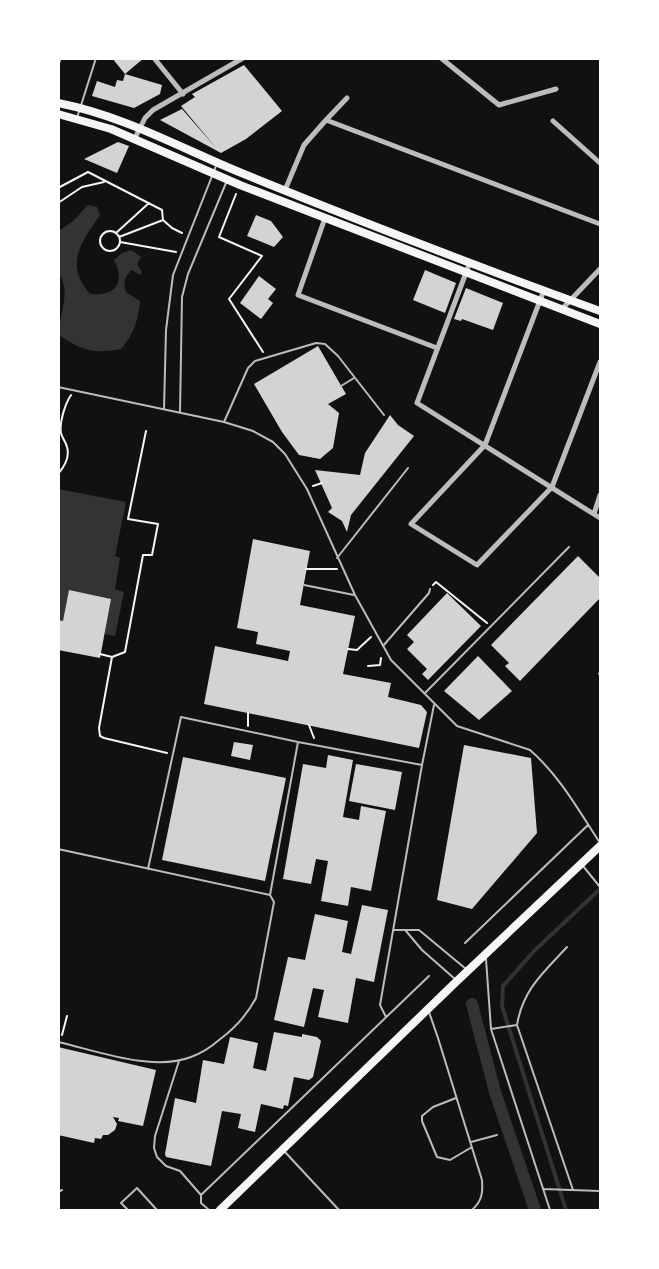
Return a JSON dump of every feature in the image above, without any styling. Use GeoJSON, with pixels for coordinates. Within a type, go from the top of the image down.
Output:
{"type":"FeatureCollection","features":[{"type":"Feature","properties":{"kind":"main road"},"geometry":{"type":"LineString","coordinates":[[58,103],[79,107],[140,127],[233,170],[600,310]]}},
{"type":"Feature","properties":{"kind":"main road"},"geometry":{"type":"LineString","coordinates":[[58,114],[77,118],[135,138],[213,175],[600,324]]}},
{"type":"Feature","properties":{"kind":"main road"},"geometry":{"type":"LineString","coordinates":[[220,1210],[600,845]]}},
{"type":"Feature","properties":{"kind":"street"},"geometry":{"type":"LineString","coordinates":[[154,58],[183,94]]}},
{"type":"Feature","properties":{"kind":"street"},"geometry":{"type":"LineString","coordinates":[[135,138],[153,110],[243,58]]}},
{"type":"Feature","properties":{"kind":"street"},"geometry":{"type":"LineString","coordinates":[[441,58],[499,105],[556,89]]}},
{"type":"Feature","properties":{"kind":"street"},"geometry":{"type":"LineString","coordinates":[[285,190],[304,145],[347,98]]}},
{"type":"Feature","properties":{"kind":"street"},"geometry":{"type":"LineString","coordinates":[[326,120],[600,224]]}},
{"type":"Feature","properties":{"kind":"street"},"geometry":{"type":"LineString","coordinates":[[553,121],[600,163]]}},
{"type":"Feature","properties":{"kind":"street"},"geometry":{"type":"LineString","coordinates":[[325,218],[298,294],[437,348]]}},
{"type":"Feature","properties":{"kind":"street"},"geometry":{"type":"LineString","coordinates":[[470,262],[417,404],[600,518]]}},
{"type":"Feature","properties":{"kind":"street"},"geometry":{"type":"LineString","coordinates":[[561,310],[600,269]]}},
{"type":"Feature","properties":{"kind":"street"},"geometry":{"type":"LineString","coordinates":[[544,290],[485,445],[411,524],[477,565],[552,487],[600,362]]}},
{"type":"Feature","properties":{"kind":"street"},"geometry":{"type":"LineString","coordinates":[[594,514],[600,495]]}},
{"type":"Feature","properties":{"kind":"lane"},"geometry":{"type":"LineString","coordinates":[[58,65],[61,58]]}},
{"type":"Feature","properties":{"kind":"lane"},"geometry":{"type":"LineString","coordinates":[[77,118],[96,58]]}},
{"type":"Feature","properties":{"kind":"lane"},"geometry":{"type":"LineString","coordinates":[[164,409],[170,292],[173,275],[218,163]]}},
{"type":"Feature","properties":{"kind":"lane"},"geometry":{"type":"LineString","coordinates":[[180,412],[182,297],[192,266],[233,170]]}},
{"type":"Feature","properties":{"kind":"lane"},"geometry":{"type":"LineString","coordinates":[[224,422],[248,368],[255,361],[316,343],[325,344],[338,356],[384,415]]}},
{"type":"Feature","properties":{"kind":"lane"},"geometry":{"type":"LineString","coordinates":[[341,386],[354,377]]}},
{"type":"Feature","properties":{"kind":"lane"},"geometry":{"type":"LineString","coordinates":[[59,388],[224,422],[262,435],[273,442],[285,454],[307,489],[355,595],[392,660],[457,726],[530,750],[550,770],[600,845]]}},
{"type":"Feature","properties":{"kind":"lane"},"geometry":{"type":"LineString","coordinates":[[337,558],[408,468]]}},
{"type":"Feature","properties":{"kind":"lane"},"geometry":{"type":"LineString","coordinates":[[425,693],[569,547]]}},
{"type":"Feature","properties":{"kind":"lane"},"geometry":{"type":"LineString","coordinates":[[304,585],[355,595]]}},
{"type":"Feature","properties":{"kind":"lane"},"geometry":{"type":"LineString","coordinates":[[383,646],[430,589]]}},
{"type":"Feature","properties":{"kind":"lane"},"geometry":{"type":"LineString","coordinates":[[387,1017],[380,1005],[434,705]]}},
{"type":"Feature","properties":{"kind":"lane"},"geometry":{"type":"LineString","coordinates":[[148,869],[181,717],[317,746],[422,765]]}},
{"type":"Feature","properties":{"kind":"lane"},"geometry":{"type":"LineString","coordinates":[[60,1042],[150,1063],[179,1061],[199,1053],[232,1030],[253,1005],[258,992],[274,902],[270,895],[298,742]]}},
{"type":"Feature","properties":{"kind":"lane"},"geometry":{"type":"LineString","coordinates":[[465,943],[588,825]]}},
{"type":"Feature","properties":{"kind":"lane"},"geometry":{"type":"LineString","coordinates":[[58,849],[270,895]]}},
{"type":"Feature","properties":{"kind":"lane"},"geometry":{"type":"LineString","coordinates":[[581,864],[600,887]]}},
{"type":"Feature","properties":{"kind":"lane"},"geometry":{"type":"LineString","coordinates":[[394,930],[418,930],[468,971]]}},
{"type":"Feature","properties":{"kind":"lane"},"geometry":{"type":"LineString","coordinates":[[405,930],[422,950],[457,981]]}},
{"type":"Feature","properties":{"kind":"lane"},"geometry":{"type":"LineString","coordinates":[[567,947],[538,978],[526,995],[520,1008],[517,1025],[573,1190]]}},
{"type":"Feature","properties":{"kind":"lane"},"geometry":{"type":"LineString","coordinates":[[485,954],[491,1029],[550,1210]]}},
{"type":"Feature","properties":{"kind":"lane"},"geometry":{"type":"LineString","coordinates":[[201,1195],[429,976]]}},
{"type":"Feature","properties":{"kind":"lane"},"geometry":{"type":"LineString","coordinates":[[428,1010],[482,1179],[483,1191],[480,1201],[472,1210]]}},
{"type":"Feature","properties":{"kind":"lane"},"geometry":{"type":"LineString","coordinates":[[491,1029],[517,1025]]}},
{"type":"Feature","properties":{"kind":"lane"},"geometry":{"type":"LineString","coordinates":[[179,1061],[155,1136],[154,1148],[157,1157],[166,1166],[180,1171],[201,1195],[201,1203],[209,1210]]}},
{"type":"Feature","properties":{"kind":"lane"},"geometry":{"type":"LineString","coordinates":[[456,1098],[426,1111],[422,1116],[422,1121],[433,1150],[442,1160],[450,1160],[472,1147]]}},
{"type":"Feature","properties":{"kind":"lane"},"geometry":{"type":"LineString","coordinates":[[471,1142],[497,1135]]}},
{"type":"Feature","properties":{"kind":"lane"},"geometry":{"type":"LineString","coordinates":[[283,1150],[339,1210]]}},
{"type":"Feature","properties":{"kind":"lane"},"geometry":{"type":"LineString","coordinates":[[128,1210],[121,1203],[137,1188],[157,1210]]}},
{"type":"Feature","properties":{"kind":"lane"},"geometry":{"type":"LineString","coordinates":[[543,1190],[600,1191]]}},
{"type":"Feature","properties":{"kind":"path"},"geometry":{"type":"LineString","coordinates":[[58,188],[88,172],[162,210],[163,220],[172,228],[188,236]]}},
{"type":"Feature","properties":{"kind":"path"},"geometry":{"type":"LineString","coordinates":[[58,195],[60,201],[82,187],[105,182]]}},
{"type":"Feature","properties":{"kind":"path"},"geometry":{"type":"LineString","coordinates":[[240,185],[219,237],[262,256],[229,299],[266,357]]}},
{"type":"Feature","properties":{"kind":"path"},"geometry":{"type":"LineString","coordinates":[[116,233],[149,203]]}},
{"type":"Feature","properties":{"kind":"path"},"geometry":{"type":"LineString","coordinates":[[119,237],[163,220]]}},
{"type":"Feature","properties":{"kind":"path"},"geometry":{"type":"LineString","coordinates":[[109,231],[116,233],[119,237],[120,242],[116,249],[111,251],[104,249],[100,244],[102,234],[109,231]]}},
{"type":"Feature","properties":{"kind":"path"},"geometry":{"type":"LineString","coordinates":[[120,242],[181,253]]}},
{"type":"Feature","properties":{"kind":"path"},"geometry":{"type":"LineString","coordinates":[[58,474],[64,468],[68,454],[68,447],[61,430],[67,401],[74,390]]}},
{"type":"Feature","properties":{"kind":"path"},"geometry":{"type":"LineString","coordinates":[[100,654],[112,657],[125,652],[143,555],[152,555],[158,524],[128,519],[147,431]]}},
{"type":"Feature","properties":{"kind":"path"},"geometry":{"type":"LineString","coordinates":[[306,569],[342,568]]}},
{"type":"Feature","properties":{"kind":"path"},"geometry":{"type":"LineString","coordinates":[[430,589],[436,582],[491,627]]}},
{"type":"Feature","properties":{"kind":"path"},"geometry":{"type":"LineString","coordinates":[[348,649],[357,650],[376,633]]}},
{"type":"Feature","properties":{"kind":"path"},"geometry":{"type":"LineString","coordinates":[[368,666],[380,665],[383,646]]}},
{"type":"Feature","properties":{"kind":"path"},"geometry":{"type":"LineString","coordinates":[[112,657],[99,728],[100,736],[173,754]]}},
{"type":"Feature","properties":{"kind":"path"},"geometry":{"type":"LineString","coordinates":[[248,713],[248,732]]}},
{"type":"Feature","properties":{"kind":"path"},"geometry":{"type":"LineString","coordinates":[[309,725],[317,746]]}},
{"type":"Feature","properties":{"kind":"path"},"geometry":{"type":"LineString","coordinates":[[60,1042],[67,1016]]}},
{"type":"Feature","properties":{"kind":"shaded area"},"geometry":{"type":"Polygon","coordinates":[[[88,205],[97,207],[100,215],[82,244],[77,263],[82,283],[90,294],[106,293],[116,287],[119,275],[114,260],[122,253],[131,250],[141,257],[137,264],[142,272],[140,275],[132,270],[125,280],[126,292],[140,301],[135,327],[121,349],[88,350],[59,335],[64,289],[59,274],[59,231],[73,221],[88,205]]]}},
{"type":"Feature","properties":{"kind":"shaded area"},"geometry":{"type":"Polygon","coordinates":[[[58,489],[126,502],[115,556],[120,558],[115,589],[124,592],[115,636],[59,625],[58,489]]]}},
{"type":"Feature","properties":{"kind":"building"},"geometry":{"type":"Polygon","coordinates":[[[112,58],[144,58],[125,74],[112,58]]]}},
{"type":"Feature","properties":{"kind":"building"},"geometry":{"type":"Polygon","coordinates":[[[244,65],[282,111],[246,139],[221,153],[160,120],[182,109],[217,149],[181,106],[195,97],[192,94],[244,65]]]}},
{"type":"Feature","properties":{"kind":"building"},"geometry":{"type":"Polygon","coordinates":[[[125,74],[162,85],[160,94],[134,108],[92,96],[97,81],[115,87],[117,80],[123,81],[125,74]]]}},
{"type":"Feature","properties":{"kind":"building"},"geometry":{"type":"Polygon","coordinates":[[[118,142],[129,146],[117,173],[84,159],[118,142]]]}},
{"type":"Feature","properties":{"kind":"building"},"geometry":{"type":"Polygon","coordinates":[[[256,215],[271,221],[283,237],[274,247],[247,236],[256,215]]]}},
{"type":"Feature","properties":{"kind":"building"},"geometry":{"type":"Polygon","coordinates":[[[425,270],[456,283],[445,313],[413,300],[425,270]]]}},
{"type":"Feature","properties":{"kind":"building"},"geometry":{"type":"Polygon","coordinates":[[[259,276],[276,289],[268,299],[273,303],[261,319],[240,303],[259,276]]]}},
{"type":"Feature","properties":{"kind":"building"},"geometry":{"type":"Polygon","coordinates":[[[466,288],[503,303],[493,330],[462,319],[461,321],[454,319],[466,288]]]}},
{"type":"Feature","properties":{"kind":"building"},"geometry":{"type":"Polygon","coordinates":[[[318,346],[346,394],[328,404],[339,413],[333,448],[320,459],[299,455],[282,432],[254,384],[318,346]]]}},
{"type":"Feature","properties":{"kind":"building"},"geometry":{"type":"Polygon","coordinates":[[[390,415],[398,425],[414,436],[351,515],[347,532],[342,521],[328,512],[332,508],[315,470],[360,475],[365,453],[390,415]]]}},
{"type":"Feature","properties":{"kind":"building"},"geometry":{"type":"Polygon","coordinates":[[[253,539],[310,551],[300,605],[355,616],[343,674],[391,683],[388,697],[421,705],[427,712],[419,748],[204,704],[215,646],[288,661],[290,651],[256,644],[258,632],[237,628],[253,539]]]}},
{"type":"Feature","properties":{"kind":"building"},"geometry":{"type":"Polygon","coordinates":[[[578,556],[600,578],[600,598],[520,681],[505,666],[509,663],[491,645],[578,556]]]}},
{"type":"Feature","properties":{"kind":"building"},"geometry":{"type":"Polygon","coordinates":[[[69,590],[111,599],[100,658],[58,650],[58,620],[63,621],[69,590]]]}},
{"type":"Feature","properties":{"kind":"building"},"geometry":{"type":"Polygon","coordinates":[[[447,593],[481,626],[428,680],[422,674],[427,669],[407,649],[414,642],[407,635],[447,593]]]}},
{"type":"Feature","properties":{"kind":"building"},"geometry":{"type":"Polygon","coordinates":[[[478,656],[512,691],[479,720],[444,691],[478,656]]]}},
{"type":"Feature","properties":{"kind":"building"},"geometry":{"type":"Polygon","coordinates":[[[234,742],[253,745],[250,760],[231,756],[234,742]]]}},
{"type":"Feature","properties":{"kind":"building"},"geometry":{"type":"Polygon","coordinates":[[[464,745],[531,758],[537,833],[472,909],[437,900],[464,745]]]}},
{"type":"Feature","properties":{"kind":"building"},"geometry":{"type":"Polygon","coordinates":[[[328,755],[353,760],[343,817],[359,820],[361,806],[386,811],[371,891],[351,887],[348,906],[321,901],[328,861],[316,859],[311,884],[283,879],[303,764],[326,768],[328,755]]]}},
{"type":"Feature","properties":{"kind":"building"},"geometry":{"type":"Polygon","coordinates":[[[183,757],[286,778],[265,881],[162,860],[183,757]]]}},
{"type":"Feature","properties":{"kind":"building"},"geometry":{"type":"Polygon","coordinates":[[[356,764],[402,772],[395,810],[349,801],[356,764]]]}},
{"type":"Feature","properties":{"kind":"building"},"geometry":{"type":"Polygon","coordinates":[[[362,905],[388,910],[374,982],[356,978],[348,1023],[318,1017],[324,990],[313,988],[304,1027],[274,1020],[288,957],[305,960],[315,914],[348,921],[342,952],[351,954],[362,905]]]}},
{"type":"Feature","properties":{"kind":"building"},"geometry":{"type":"Polygon","coordinates":[[[274,1032],[302,1037],[302,1034],[317,1037],[321,1041],[313,1077],[309,1080],[294,1077],[288,1106],[284,1105],[283,1109],[261,1104],[255,1132],[238,1128],[241,1114],[222,1111],[211,1166],[166,1157],[175,1098],[196,1103],[203,1060],[224,1064],[230,1037],[258,1043],[253,1068],[266,1071],[274,1032]]]}},
{"type":"Feature","properties":{"kind":"building"},"geometry":{"type":"Polygon","coordinates":[[[58,1047],[156,1070],[143,1126],[118,1121],[119,1118],[113,1117],[117,1124],[115,1130],[108,1135],[103,1135],[101,1139],[95,1138],[94,1143],[58,1135],[58,1047]]]}},
{"type":"Feature","properties":{"kind":"waterway"},"geometry":{"type":"LineString","coordinates":[[566,1210],[502,1006],[503,986],[535,950],[600,889]]}},
{"type":"Feature","properties":{"kind":"waterway"},"geometry":{"type":"LineString","coordinates":[[472,1004],[495,1092],[535,1210]]}}]}
